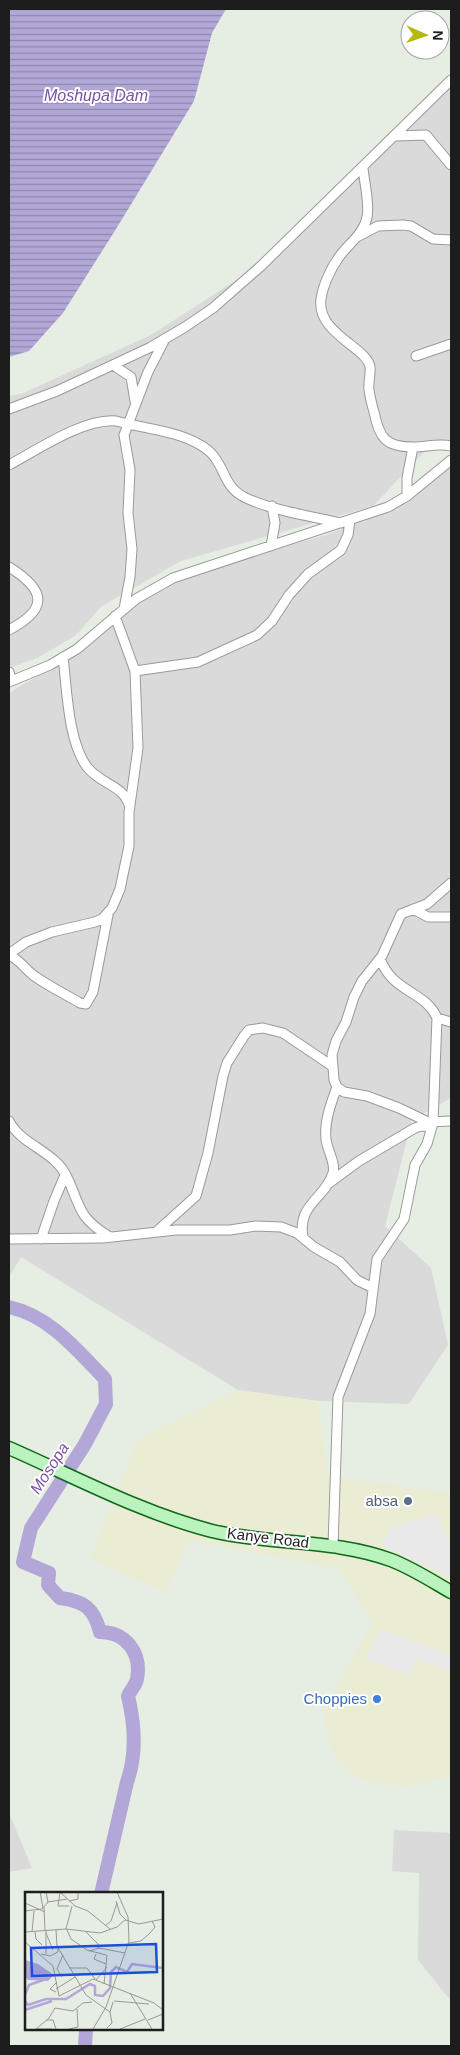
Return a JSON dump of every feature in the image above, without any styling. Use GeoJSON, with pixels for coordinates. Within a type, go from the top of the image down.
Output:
{"type":"FeatureCollection","features":[{"type":"Feature","properties":{"kind":"main road","name":"Kanye Road"},"geometry":{"type":"LineString","coordinates":[[12,1450],[167,1516],[214,1531],[333,1546],[392,1560],[451,1592]]}},
{"type":"Feature","properties":{"kind":"street"},"geometry":{"type":"LineString","coordinates":[[9,409],[57,391],[114,365],[165,339],[220,302],[261,266],[363,168],[451,80]]}},
{"type":"Feature","properties":{"kind":"street"},"geometry":{"type":"LineString","coordinates":[[395,136],[426,135],[451,166]]}},
{"type":"Feature","properties":{"kind":"street"},"geometry":{"type":"LineString","coordinates":[[363,168],[367,217],[357,237],[339,257],[328,277],[321,299],[322,310],[325,319],[342,339],[368,360],[370,366],[368,389],[378,430],[383,438],[390,444],[413,447],[451,446]]}},
{"type":"Feature","properties":{"kind":"street"},"geometry":{"type":"LineString","coordinates":[[357,237],[378,226],[403,224],[412,226],[433,239],[451,240]]}},
{"type":"Feature","properties":{"kind":"street"},"geometry":{"type":"LineString","coordinates":[[124,609],[130,577],[132,549],[128,513],[130,470],[124,435],[148,372],[165,339]]}},
{"type":"Feature","properties":{"kind":"street"},"geometry":{"type":"LineString","coordinates":[[416,356],[451,344]]}},
{"type":"Feature","properties":{"kind":"street"},"geometry":{"type":"LineString","coordinates":[[114,365],[131,377],[135,404]]}},
{"type":"Feature","properties":{"kind":"street"},"geometry":{"type":"LineString","coordinates":[[9,465],[90,424],[105,420],[186,439],[208,450],[215,457],[230,487],[244,497],[272,506],[346,521]]}},
{"type":"Feature","properties":{"kind":"street"},"geometry":{"type":"LineString","coordinates":[[407,496],[407,478],[413,447]]}},
{"type":"Feature","properties":{"kind":"street"},"geometry":{"type":"LineString","coordinates":[[10,677],[63,657],[93,636],[136,599],[173,578],[388,507],[407,496],[451,460]]}},
{"type":"Feature","properties":{"kind":"street"},"geometry":{"type":"LineString","coordinates":[[271,546],[274,523],[272,506]]}},
{"type":"Feature","properties":{"kind":"street"},"geometry":{"type":"LineString","coordinates":[[135,671],[198,662],[257,635],[272,621],[289,595],[308,574],[341,550],[348,535],[346,521]]}},
{"type":"Feature","properties":{"kind":"street"},"geometry":{"type":"LineString","coordinates":[[9,567],[23,576],[34,587],[38,597],[38,606],[33,614],[25,622],[9,630]]}},
{"type":"Feature","properties":{"kind":"street"},"geometry":{"type":"LineString","coordinates":[[108,915],[95,922],[52,932],[26,942],[9,954],[20,961],[30,973],[80,1003],[86,1004],[93,992],[108,915],[120,889],[127,862],[130,806],[138,748],[135,671],[116,616]]}},
{"type":"Feature","properties":{"kind":"street"},"geometry":{"type":"LineString","coordinates":[[63,657],[74,734],[83,760],[96,776],[123,792],[130,806]]}},
{"type":"Feature","properties":{"kind":"street"},"geometry":{"type":"LineString","coordinates":[[303,1237],[301,1228],[305,1213],[333,1174],[334,1169],[326,1138],[328,1114],[337,1087],[332,1066],[332,1055],[354,997],[362,981],[388,946],[401,914],[427,904],[451,883]]}},
{"type":"Feature","properties":{"kind":"street"},"geometry":{"type":"LineString","coordinates":[[413,909],[428,917],[451,917]]}},
{"type":"Feature","properties":{"kind":"street"},"geometry":{"type":"LineString","coordinates":[[333,1546],[336,1404],[343,1381],[370,1314],[377,1259],[404,1219],[415,1166],[427,1144],[433,1125],[436,1018],[433,1011],[420,997],[391,978],[380,958]]}},
{"type":"Feature","properties":{"kind":"street"},"geometry":{"type":"LineString","coordinates":[[436,1018],[451,1022]]}},
{"type":"Feature","properties":{"kind":"street"},"geometry":{"type":"LineString","coordinates":[[155,1232],[196,1196],[208,1152],[225,1069],[249,1030],[263,1028],[283,1033],[332,1066]]}},
{"type":"Feature","properties":{"kind":"street"},"geometry":{"type":"LineString","coordinates":[[337,1087],[344,1092],[366,1096],[399,1108],[433,1125]]}},
{"type":"Feature","properties":{"kind":"street"},"geometry":{"type":"LineString","coordinates":[[9,1121],[19,1134],[56,1161],[89,1221],[110,1237]]}},
{"type":"Feature","properties":{"kind":"street"},"geometry":{"type":"LineString","coordinates":[[326,1186],[367,1156],[415,1128],[451,1121]]}},
{"type":"Feature","properties":{"kind":"street"},"geometry":{"type":"LineString","coordinates":[[41,1238],[65,1176]]}},
{"type":"Feature","properties":{"kind":"street"},"geometry":{"type":"LineString","coordinates":[[9,1239],[110,1237],[176,1230],[230,1230],[270,1226],[291,1230],[303,1237],[314,1247],[340,1262],[357,1280],[373,1288]]}},
{"type":"Feature","properties":{"kind":"shaded area"},"geometry":{"type":"Polygon","coordinates":[[[451,85],[451,441],[423,453],[373,506],[181,561],[102,606],[75,636],[37,658],[9,668],[9,396],[21,394],[151,335],[275,255],[451,85]]]}},
{"type":"Feature","properties":{"kind":"shaded area"},"geometry":{"type":"Polygon","coordinates":[[[451,462],[451,1098],[412,1120],[385,1226],[431,1268],[448,1345],[409,1404],[317,1401],[238,1390],[21,1257],[9,1277],[9,693],[53,667],[132,603],[172,579],[326,535],[399,506],[451,462]]]}},
{"type":"Feature","properties":{"kind":"shaded area"},"geometry":{"type":"Polygon","coordinates":[[[238,1390],[317,1401],[328,1475],[451,1493],[451,1776],[403,1787],[374,1782],[354,1776],[340,1762],[331,1747],[324,1724],[324,1710],[372,1623],[339,1569],[189,1540],[166,1592],[90,1559],[138,1439],[238,1390]]]}},
{"type":"Feature","properties":{"kind":"shaded area"},"geometry":{"type":"Polygon","coordinates":[[[438,1515],[451,1549],[451,1577],[383,1546],[389,1527],[438,1515]]]}},
{"type":"Feature","properties":{"kind":"shaded area"},"geometry":{"type":"Polygon","coordinates":[[[380,1629],[451,1655],[451,1671],[416,1659],[409,1675],[366,1659],[380,1629]]]}},
{"type":"Feature","properties":{"kind":"shaded area"},"geometry":{"type":"Polygon","coordinates":[[[9,1813],[32,1868],[9,1872],[9,1813]]]}},
{"type":"Feature","properties":{"kind":"shaded area"},"geometry":{"type":"Polygon","coordinates":[[[394,1830],[451,1833],[451,2001],[418,1960],[419,1873],[392,1871],[394,1830]]]}},
{"type":"Feature","properties":{"kind":"water","name":"Moshupa Dam"},"geometry":{"type":"Polygon","coordinates":[[[9,9],[226,9],[212,33],[194,101],[116,229],[63,313],[29,351],[9,357],[9,9]]]}},
{"type":"Feature","properties":{"kind":"waterway","name":"Mosopa"},"geometry":{"type":"LineString","coordinates":[[9,1307],[24,1311],[50,1326],[73,1346],[105,1379],[106,1404],[85,1444],[31,1528],[23,1562],[49,1573],[48,1585],[60,1598],[76,1601],[87,1607],[95,1617],[100,1632],[109,1633],[124,1640],[130,1646],[137,1661],[137,1679],[128,1696],[132,1718],[134,1750],[101,1892]]}},
{"type":"Feature","properties":{"kind":"waterway","name":"Mosopa"},"geometry":{"type":"LineString","coordinates":[[85,2046],[86,2030]]}},
{"type":"Feature","properties":{"kind":"place","name":"absa"},"geometry":{"type":"Point","coordinates":[408,1501]}},
{"type":"Feature","properties":{"kind":"place","name":"Choppies"},"geometry":{"type":"Point","coordinates":[377,1699]}}]}
